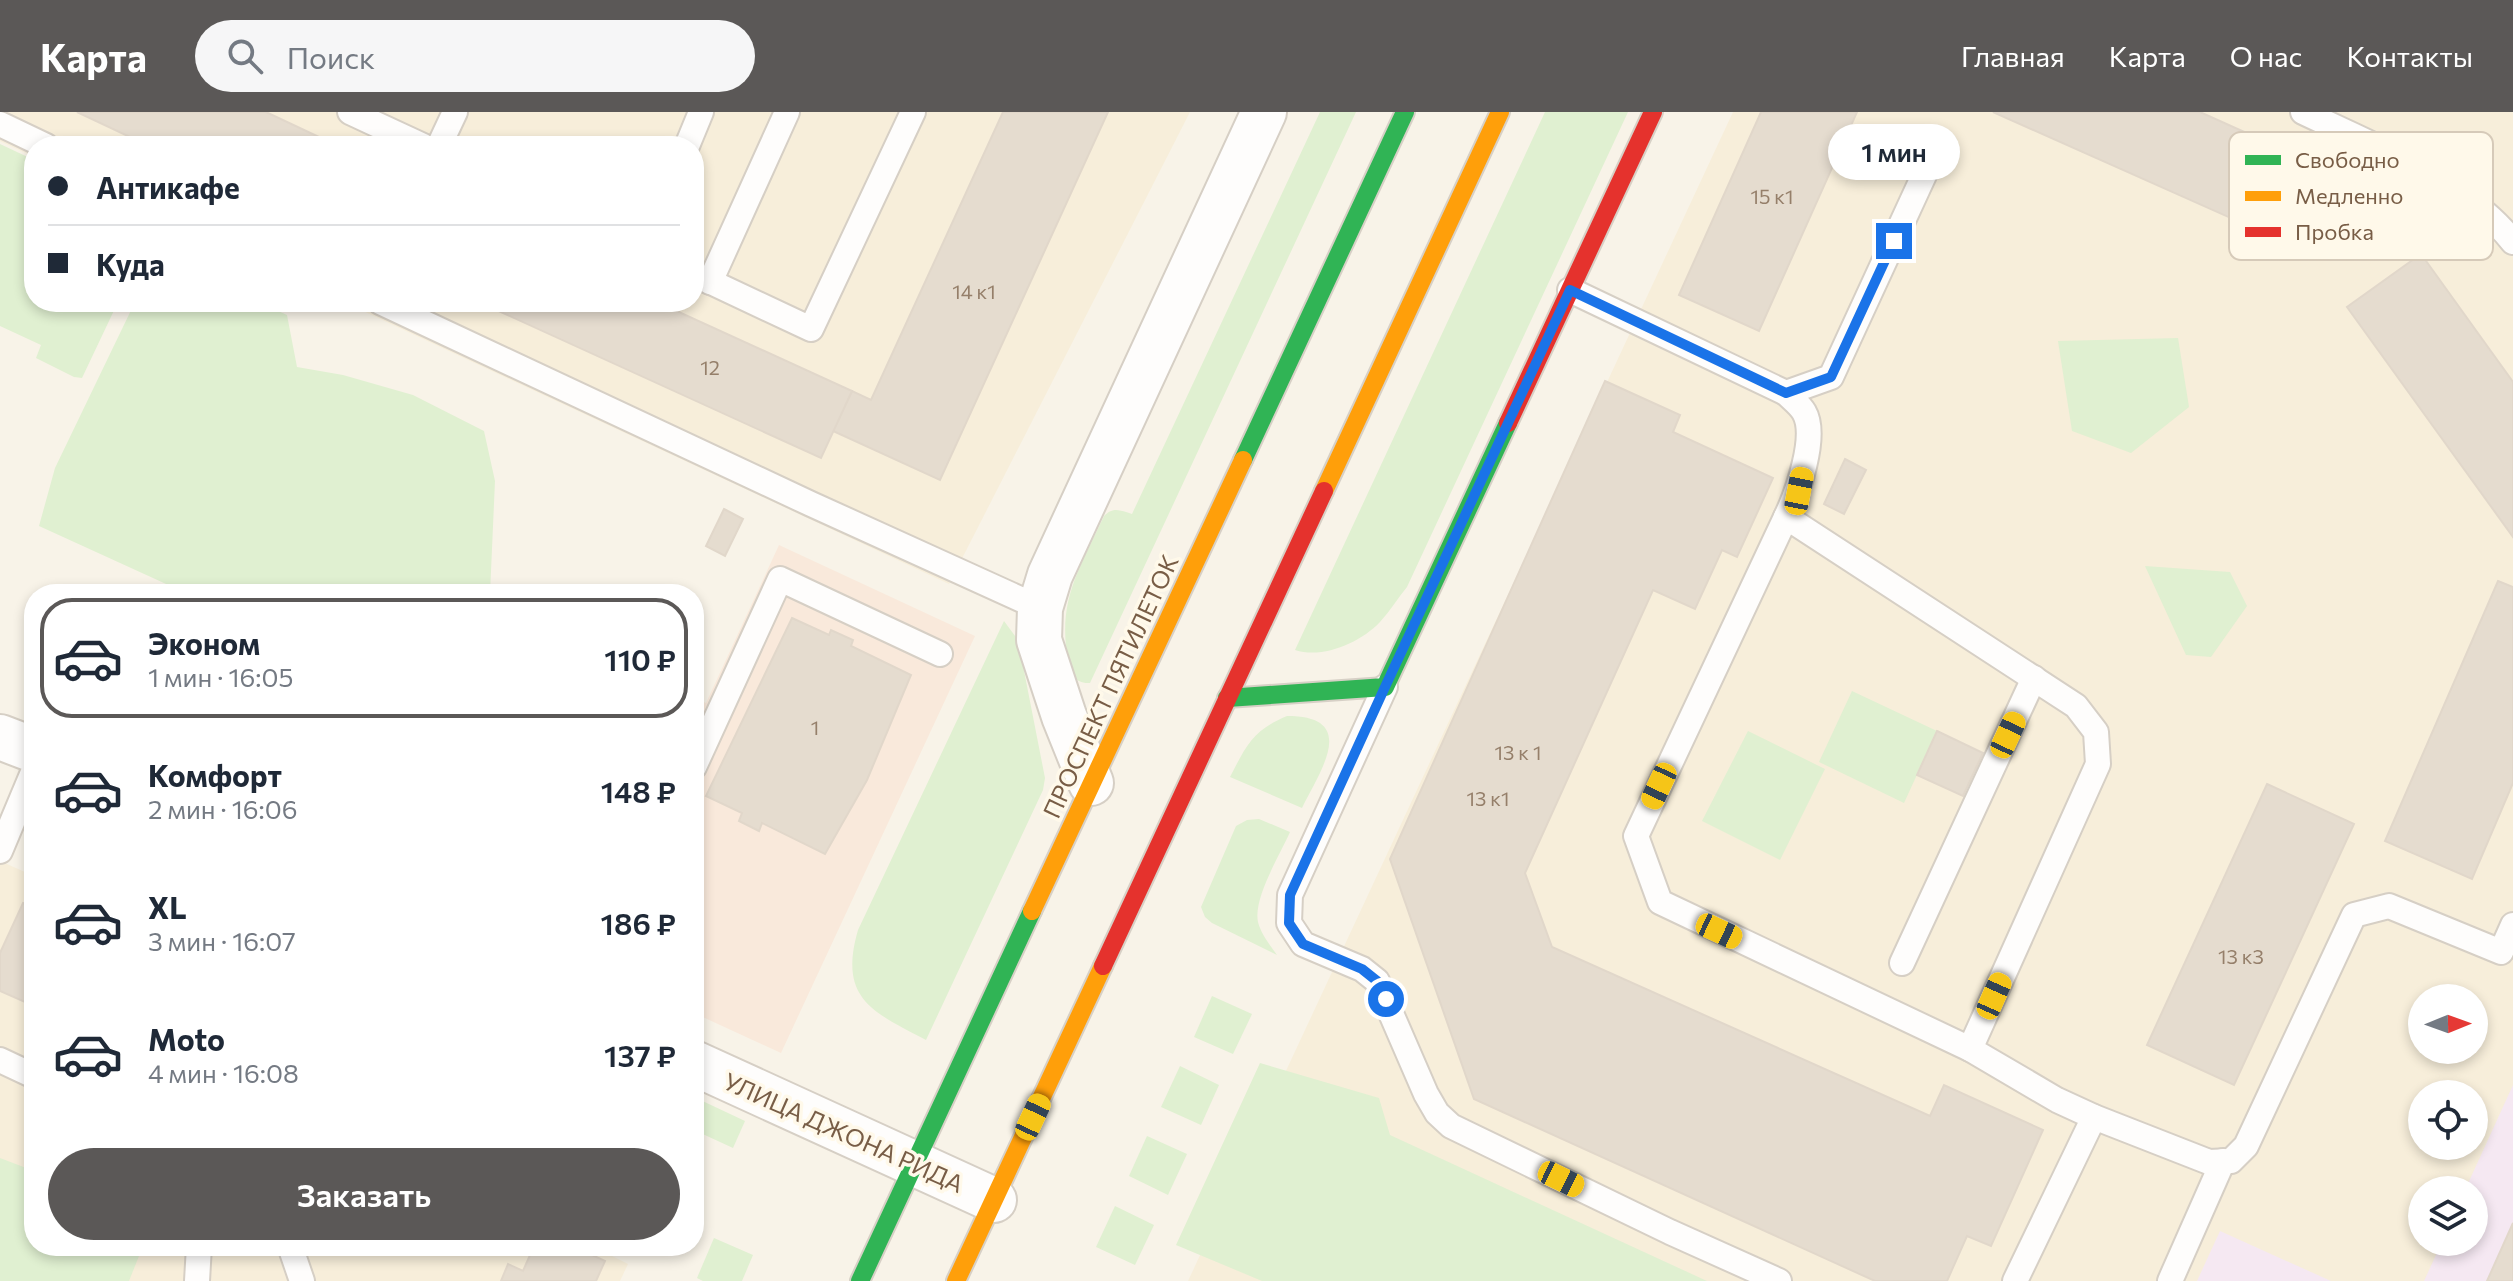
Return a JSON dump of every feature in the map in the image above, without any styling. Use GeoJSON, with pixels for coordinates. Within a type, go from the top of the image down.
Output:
{"type":"FeatureCollection","features":[{"type":"Feature","properties":{"kind":"street"},"geometry":{"type":"LineString","coordinates":[[1091,783],[1064,716],[1039,640],[1040,608],[1050,575],[1264,112]]}},
{"type":"Feature","properties":{"kind":"street","name":"ПРОСПЕКТ ПЯТИЛЕТОК"},"geometry":{"type":"LineString","coordinates":[[860,1281],[1405,112]]}},
{"type":"Feature","properties":{"kind":"street"},"geometry":{"type":"LineString","coordinates":[[956,1281],[1500,112]]}},
{"type":"Feature","properties":{"kind":"street"},"geometry":{"type":"LineString","coordinates":[[1227,698],[1385,687],[1653,112]]}},
{"type":"Feature","properties":{"kind":"street"},"geometry":{"type":"LineString","coordinates":[[0,737],[24,746]]}},
{"type":"Feature","properties":{"kind":"street","name":"УЛИЦА ДЖОНА РИДА"},"geometry":{"type":"LineString","coordinates":[[704,1068],[994,1200]]}},
{"type":"Feature","properties":{"kind":"lane"},"geometry":{"type":"LineString","coordinates":[[350,112],[402,136]]}},
{"type":"Feature","properties":{"kind":"lane"},"geometry":{"type":"LineString","coordinates":[[444,136],[455,112]]}},
{"type":"Feature","properties":{"kind":"lane"},"geometry":{"type":"LineString","coordinates":[[691,136],[701,112]]}},
{"type":"Feature","properties":{"kind":"lane"},"geometry":{"type":"LineString","coordinates":[[704,274],[787,112]]}},
{"type":"Feature","properties":{"kind":"lane"},"geometry":{"type":"LineString","coordinates":[[704,279],[811,329],[913,112]]}},
{"type":"Feature","properties":{"kind":"lane"},"geometry":{"type":"LineString","coordinates":[[2303,112],[2344,132]]}},
{"type":"Feature","properties":{"kind":"lane"},"geometry":{"type":"LineString","coordinates":[[0,124],[25,136]]}},
{"type":"Feature","properties":{"kind":"lane"},"geometry":{"type":"LineString","coordinates":[[1786,393],[1831,377],[1931,160]]}},
{"type":"Feature","properties":{"kind":"lane"},"geometry":{"type":"LineString","coordinates":[[2493,223],[2513,242]]}},
{"type":"Feature","properties":{"kind":"lane"},"geometry":{"type":"LineString","coordinates":[[1570,290],[1786,393],[1805,413],[1809,441],[1799,491],[1636,836],[1660,902],[1970,1049],[2057,1100],[2209,1162],[2231,1161],[2246,1146],[2354,915],[2389,906],[2507,955],[2513,925]]}},
{"type":"Feature","properties":{"kind":"lane"},"geometry":{"type":"LineString","coordinates":[[401,312],[1040,608]]}},
{"type":"Feature","properties":{"kind":"lane"},"geometry":{"type":"LineString","coordinates":[[1786,517],[2076,706],[2096,732],[2098,764],[1970,1049]]}},
{"type":"Feature","properties":{"kind":"lane"},"geometry":{"type":"LineString","coordinates":[[704,745],[780,579],[940,654]]}},
{"type":"Feature","properties":{"kind":"lane"},"geometry":{"type":"LineString","coordinates":[[1902,963],[2034,678]]}},
{"type":"Feature","properties":{"kind":"lane"},"geometry":{"type":"LineString","coordinates":[[1385,687],[1290,895],[1289,923],[1303,944],[1362,969],[1377,981],[1426,1094],[1437,1113],[1451,1126],[1779,1281]]}},
{"type":"Feature","properties":{"kind":"lane"},"geometry":{"type":"LineString","coordinates":[[0,851],[24,794]]}},
{"type":"Feature","properties":{"kind":"lane"},"geometry":{"type":"LineString","coordinates":[[0,1060],[24,1071]]}},
{"type":"Feature","properties":{"kind":"lane"},"geometry":{"type":"LineString","coordinates":[[2015,1281],[2094,1117]]}},
{"type":"Feature","properties":{"kind":"lane"},"geometry":{"type":"LineString","coordinates":[[2170,1281],[2223,1161]]}},
{"type":"Feature","properties":{"kind":"lane"},"geometry":{"type":"LineString","coordinates":[[197,1281],[198,1256]]}},
{"type":"Feature","properties":{"kind":"lane"},"geometry":{"type":"LineString","coordinates":[[293,1256],[302,1281]]}},
{"type":"Feature","properties":{"kind":"shaded area"},"geometry":{"type":"Polygon","coordinates":[[[0,112],[1190,112],[949,584],[365,312],[704,312],[704,136],[24,136],[24,152],[0,141],[0,112]]]}},
{"type":"Feature","properties":{"kind":"shaded area"},"geometry":{"type":"Polygon","coordinates":[[[1733,112],[2513,112],[2513,1281],[1188,1281],[1733,112]]]}},
{"type":"Feature","properties":{"kind":"shaded area"},"geometry":{"type":"Polygon","coordinates":[[[779,545],[975,636],[781,1053],[704,1018],[706,703],[779,545]]]}},
{"type":"Feature","properties":{"kind":"shaded area"},"geometry":{"type":"Polygon","coordinates":[[[0,861],[24,872],[24,1256],[612,1256],[628,1264],[620,1281],[0,1281],[0,861]]]}},
{"type":"Feature","properties":{"kind":"shaded area"},"geometry":{"type":"Polygon","coordinates":[[[2513,1085],[2513,1281],[2424,1281],[2436,1256],[2488,1256],[2488,1176],[2471,1176],[2479,1160],[2488,1160],[2488,1140],[2513,1085]]]}},
{"type":"Feature","properties":{"kind":"shaded area"},"geometry":{"type":"Polygon","coordinates":[[[2220,1231],[2331,1281],[2197,1281],[2220,1231]]]}},
{"type":"Feature","properties":{"kind":"green space"},"geometry":{"type":"Polygon","coordinates":[[[1320,112],[1356,112],[1090,683],[1081,682],[1071,670],[1065,639],[1068,602],[1079,569],[1104,516],[1114,510],[1132,514],[1320,112]]]}},
{"type":"Feature","properties":{"kind":"green space"},"geometry":{"type":"Polygon","coordinates":[[[1545,112],[1628,112],[1407,587],[1372,630],[1352,642],[1329,651],[1295,650],[1545,112]]]}},
{"type":"Feature","properties":{"kind":"green space"},"geometry":{"type":"Polygon","coordinates":[[[0,144],[24,155],[24,312],[113,312],[82,378],[36,358],[41,345],[0,326],[0,144]]]}},
{"type":"Feature","properties":{"kind":"green space"},"geometry":{"type":"Polygon","coordinates":[[[130,312],[280,312],[287,315],[297,367],[343,375],[413,395],[484,431],[495,481],[490,584],[166,584],[39,526],[55,468],[130,312]]]}},
{"type":"Feature","properties":{"kind":"green space"},"geometry":{"type":"Polygon","coordinates":[[[2178,338],[2189,407],[2131,453],[2072,431],[2058,341],[2178,338]]]}},
{"type":"Feature","properties":{"kind":"green space"},"geometry":{"type":"Polygon","coordinates":[[[2145,566],[2230,572],[2247,606],[2211,657],[2186,655],[2145,566]]]}},
{"type":"Feature","properties":{"kind":"green space"},"geometry":{"type":"Polygon","coordinates":[[[1004,621],[1018,640],[1045,778],[1043,790],[926,1040],[890,1021],[865,1000],[857,988],[853,953],[858,930],[1004,621]]]}},
{"type":"Feature","properties":{"kind":"green space"},"geometry":{"type":"Polygon","coordinates":[[[1852,691],[1937,731],[1904,803],[1819,762],[1852,691]]]}},
{"type":"Feature","properties":{"kind":"green space"},"geometry":{"type":"Polygon","coordinates":[[[1287,716],[1309,718],[1323,725],[1329,735],[1324,763],[1302,808],[1230,777],[1258,733],[1287,716]]]}},
{"type":"Feature","properties":{"kind":"green space"},"geometry":{"type":"Polygon","coordinates":[[[1748,731],[1825,769],[1780,860],[1702,821],[1748,731]]]}},
{"type":"Feature","properties":{"kind":"green space"},"geometry":{"type":"Polygon","coordinates":[[[1259,819],[1290,832],[1259,901],[1261,931],[1277,955],[1212,923],[1201,907],[1236,826],[1247,820],[1259,819]]]}},
{"type":"Feature","properties":{"kind":"green space"},"geometry":{"type":"Polygon","coordinates":[[[1212,996],[1252,1014],[1233,1054],[1194,1037],[1212,996]]]}},
{"type":"Feature","properties":{"kind":"green space"},"geometry":{"type":"Polygon","coordinates":[[[1260,1063],[1379,1098],[1390,1135],[1707,1281],[1262,1281],[1176,1245],[1260,1063]]]}},
{"type":"Feature","properties":{"kind":"green space"},"geometry":{"type":"Polygon","coordinates":[[[1180,1066],[1219,1085],[1201,1125],[1161,1107],[1180,1066]]]}},
{"type":"Feature","properties":{"kind":"green space"},"geometry":{"type":"Polygon","coordinates":[[[704,1102],[745,1121],[733,1148],[704,1135],[704,1102]]]}},
{"type":"Feature","properties":{"kind":"green space"},"geometry":{"type":"Polygon","coordinates":[[[1147,1136],[1187,1154],[1168,1195],[1129,1176],[1147,1136]]]}},
{"type":"Feature","properties":{"kind":"green space"},"geometry":{"type":"Polygon","coordinates":[[[0,1158],[24,1167],[24,1256],[139,1256],[129,1281],[0,1281],[0,1158]]]}},
{"type":"Feature","properties":{"kind":"green space"},"geometry":{"type":"Polygon","coordinates":[[[1115,1206],[1154,1225],[1135,1265],[1096,1247],[1115,1206]]]}},
{"type":"Feature","properties":{"kind":"green space"},"geometry":{"type":"Polygon","coordinates":[[[714,1238],[753,1255],[742,1281],[703,1281],[697,1278],[714,1238]]]}},
{"type":"Feature","properties":{"kind":"building"},"geometry":{"type":"Polygon","coordinates":[[[77,112],[266,112],[317,136],[128,136],[77,112]]]}},
{"type":"Feature","properties":{"kind":"building"},"geometry":{"type":"Polygon","coordinates":[[[1003,112],[1108,112],[940,480],[833,431],[852,391],[871,400],[1003,112]]]}},
{"type":"Feature","properties":{"kind":"building"},"geometry":{"type":"Polygon","coordinates":[[[1761,112],[1857,112],[1759,331],[1679,295],[1761,112]]]}},
{"type":"Feature","properties":{"kind":"building"},"geometry":{"type":"Polygon","coordinates":[[[1993,112],[2200,112],[2244,132],[2229,132],[2229,217],[1993,112]]]}},
{"type":"Feature","properties":{"kind":"building"},"geometry":{"type":"Polygon","coordinates":[[[2413,260],[2425,260],[2513,382],[2513,537],[2347,307],[2413,260]]]}},
{"type":"Feature","properties":{"kind":"building"},"geometry":{"type":"Polygon","coordinates":[[[501,312],[679,312],[852,391],[821,458],[501,312]]]}},
{"type":"Feature","properties":{"kind":"building"},"geometry":{"type":"Polygon","coordinates":[[[1605,381],[1680,415],[1673,432],[1773,478],[1737,557],[1722,550],[1695,609],[1653,590],[1525,873],[1552,947],[1930,1116],[1944,1085],[2043,1130],[1991,1246],[1967,1236],[1947,1281],[1875,1281],[1474,1099],[1390,859],[1605,381]]]}},
{"type":"Feature","properties":{"kind":"building"},"geometry":{"type":"Polygon","coordinates":[[[1845,459],[1866,470],[1844,514],[1824,504],[1845,459]]]}},
{"type":"Feature","properties":{"kind":"building"},"geometry":{"type":"Polygon","coordinates":[[[724,509],[743,519],[725,556],[706,546],[724,509]]]}},
{"type":"Feature","properties":{"kind":"building"},"geometry":{"type":"Polygon","coordinates":[[[2498,581],[2513,587],[2513,783],[2472,879],[2385,841],[2498,581]]]}},
{"type":"Feature","properties":{"kind":"building"},"geometry":{"type":"Polygon","coordinates":[[[792,618],[829,635],[831,630],[853,640],[851,646],[911,675],[867,780],[825,854],[762,823],[759,831],[739,821],[742,813],[706,796],[792,618]]]}},
{"type":"Feature","properties":{"kind":"building"},"geometry":{"type":"Polygon","coordinates":[[[1937,731],[1983,753],[1963,796],[1917,775],[1937,731]]]}},
{"type":"Feature","properties":{"kind":"building"},"geometry":{"type":"Polygon","coordinates":[[[2267,784],[2354,824],[2234,1085],[2147,1045],[2267,784]]]}},
{"type":"Feature","properties":{"kind":"building"},"geometry":{"type":"Polygon","coordinates":[[[24,903],[24,1002],[0,991],[0,953],[24,903]]]}},
{"type":"Feature","properties":{"kind":"building"},"geometry":{"type":"Polygon","coordinates":[[[2513,1223],[2513,1281],[2487,1281],[2513,1223]]]}},
{"type":"Feature","properties":{"kind":"building"},"geometry":{"type":"Polygon","coordinates":[[[530,1256],[594,1256],[605,1261],[596,1281],[501,1281],[508,1264],[523,1271],[530,1256]]]}},
{"type":"Feature","properties":{"kind":"traffic: fast"},"geometry":{"type":"LineString","coordinates":[[1243,460],[1405,112]]}},
{"type":"Feature","properties":{"kind":"traffic: fast"},"geometry":{"type":"LineString","coordinates":[[1227,698],[1385,687],[1508,423]]}},
{"type":"Feature","properties":{"kind":"traffic: fast"},"geometry":{"type":"LineString","coordinates":[[860,1281],[1032,911]]}},
{"type":"Feature","properties":{"kind":"traffic: slow"},"geometry":{"type":"LineString","coordinates":[[1324,491],[1500,112]]}},
{"type":"Feature","properties":{"kind":"traffic: slow"},"geometry":{"type":"LineString","coordinates":[[1032,911],[1243,460]]}},
{"type":"Feature","properties":{"kind":"traffic: slow"},"geometry":{"type":"LineString","coordinates":[[956,1281],[1103,966]]}},
{"type":"Feature","properties":{"kind":"traffic: jam"},"geometry":{"type":"LineString","coordinates":[[1508,423],[1653,112]]}},
{"type":"Feature","properties":{"kind":"traffic: jam"},"geometry":{"type":"LineString","coordinates":[[1103,966],[1324,491]]}},
{"type":"Feature","properties":{"kind":"route"},"geometry":{"type":"LineString","coordinates":[[1386,999],[1377,981],[1362,969],[1303,944],[1289,923],[1290,895],[1570,290],[1786,393],[1831,377],[1894,241]]}}]}
